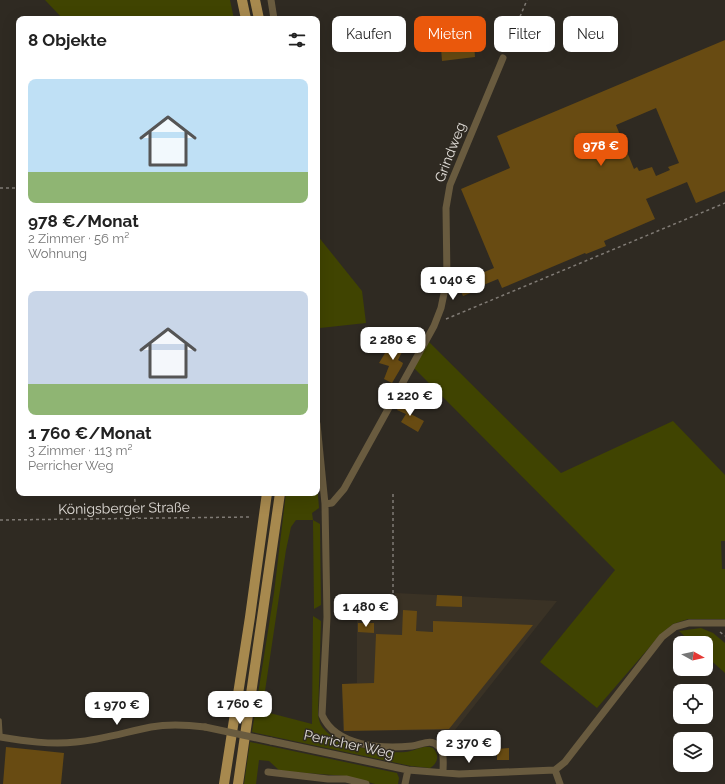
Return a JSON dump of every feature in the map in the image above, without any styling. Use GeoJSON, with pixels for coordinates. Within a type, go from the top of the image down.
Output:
{"type":"FeatureCollection","features":[{"type":"Feature","properties":{"kind":"main road"},"geometry":{"type":"LineString","coordinates":[[242,0],[245,16]]}},
{"type":"Feature","properties":{"kind":"main road"},"geometry":{"type":"LineString","coordinates":[[255,0],[258,16]]}},
{"type":"Feature","properties":{"kind":"main road"},"geometry":{"type":"LineString","coordinates":[[224,784],[267,496]]}},
{"type":"Feature","properties":{"kind":"main road"},"geometry":{"type":"LineString","coordinates":[[238,784],[280,496]]}},
{"type":"Feature","properties":{"kind":"street"},"geometry":{"type":"LineString","coordinates":[[271,0],[274,16]]}},
{"type":"Feature","properties":{"kind":"street","name":"Grindweg"},"geometry":{"type":"LineString","coordinates":[[325,504],[332,502],[344,489],[434,326],[441,308],[446,285],[446,208],[450,185],[503,58]]}},
{"type":"Feature","properties":{"kind":"street"},"geometry":{"type":"LineString","coordinates":[[320,454],[325,504],[327,617],[322,715],[326,725],[334,733],[343,737],[380,746],[414,746],[432,742],[438,746],[443,754],[443,772]]}},
{"type":"Feature","properties":{"kind":"street"},"geometry":{"type":"LineString","coordinates":[[560,784],[555,770],[565,762],[662,637],[675,627],[689,623],[725,623]]}},
{"type":"Feature","properties":{"kind":"street","name":"Perricher Weg"},"geometry":{"type":"LineString","coordinates":[[0,737],[26,741],[75,742],[105,738],[152,727],[177,725],[205,727],[408,770],[459,774],[555,770]]}},
{"type":"Feature","properties":{"kind":"street","name":"Perricher Weg"},"geometry":{"type":"LineString","coordinates":[[405,784],[408,770]]}},
{"type":"Feature","properties":{"kind":"street"},"geometry":{"type":"LineString","coordinates":[[268,772],[327,782],[346,779],[366,784]]}},
{"type":"Feature","properties":{"kind":"lane"},"geometry":{"type":"LineString","coordinates":[[0,720],[0,737]]}},
{"type":"Feature","properties":{"kind":"path"},"geometry":{"type":"LineString","coordinates":[[503,58],[527,0]]}},
{"type":"Feature","properties":{"kind":"path"},"geometry":{"type":"LineString","coordinates":[[0,188],[16,188]]}},
{"type":"Feature","properties":{"kind":"path"},"geometry":{"type":"LineString","coordinates":[[434,326],[452,316],[725,203]]}},
{"type":"Feature","properties":{"kind":"path"},"geometry":{"type":"LineString","coordinates":[[393,494],[393,618]]}},
{"type":"Feature","properties":{"kind":"path"},"geometry":{"type":"LineString","coordinates":[[134,496],[137,518]]}},
{"type":"Feature","properties":{"kind":"path","name":"Königsberger Straße"},"geometry":{"type":"LineString","coordinates":[[0,520],[249,517]]}},
{"type":"Feature","properties":{"kind":"shaded area"},"geometry":{"type":"Polygon","coordinates":[[[45,0],[230,0],[233,16],[60,16],[45,0]]]}},
{"type":"Feature","properties":{"kind":"shaded area"},"geometry":{"type":"Polygon","coordinates":[[[320,239],[362,291],[366,323],[320,328],[320,239]]]}},
{"type":"Feature","properties":{"kind":"shaded area"},"geometry":{"type":"Polygon","coordinates":[[[429,342],[561,473],[673,421],[725,475],[725,541],[721,541],[722,569],[725,569],[725,619],[688,619],[673,624],[660,635],[597,708],[540,662],[615,570],[413,367],[429,342]]]}},
{"type":"Feature","properties":{"kind":"shaded area"},"geometry":{"type":"Polygon","coordinates":[[[286,496],[318,496],[319,508],[312,513],[313,520],[296,520],[291,527],[286,550],[262,711],[312,724],[313,616],[321,621],[318,715],[323,727],[331,735],[340,740],[362,748],[386,752],[406,752],[423,747],[433,748],[437,753],[437,759],[435,764],[430,768],[411,766],[252,732],[274,593],[286,496]]]}},
{"type":"Feature","properties":{"kind":"shaded area"},"geometry":{"type":"Polygon","coordinates":[[[313,520],[320,524],[321,605],[314,609],[313,520]]]}},
{"type":"Feature","properties":{"kind":"shaded area"},"geometry":{"type":"Polygon","coordinates":[[[395,593],[557,601],[455,730],[343,731],[342,684],[357,683],[357,613],[389,613],[392,604],[395,604],[395,593]]]}},
{"type":"Feature","properties":{"kind":"shaded area"},"geometry":{"type":"Polygon","coordinates":[[[701,628],[713,633],[725,643],[725,673],[713,662],[713,636],[684,636],[679,631],[701,628]]]}},
{"type":"Feature","properties":{"kind":"shaded area"},"geometry":{"type":"Polygon","coordinates":[[[250,742],[397,773],[399,778],[398,784],[375,784],[346,776],[280,771],[269,761],[259,760],[256,784],[244,784],[250,742]]]}},
{"type":"Feature","properties":{"kind":"building"},"geometry":{"type":"Polygon","coordinates":[[[725,40],[725,191],[696,203],[687,182],[646,199],[655,219],[604,241],[606,246],[586,254],[585,253],[502,288],[498,279],[481,286],[483,288],[463,296],[458,288],[458,283],[494,268],[461,189],[510,168],[497,136],[725,40]],[[656,108],[616,125],[634,169],[637,167],[639,171],[652,167],[656,176],[670,170],[668,167],[679,163],[656,108]]]}},
{"type":"Feature","properties":{"kind":"building"},"geometry":{"type":"Polygon","coordinates":[[[441,52],[475,52],[475,57],[442,61],[441,52]]]}},
{"type":"Feature","properties":{"kind":"building"},"geometry":{"type":"Polygon","coordinates":[[[393,340],[405,346],[398,360],[403,363],[402,366],[392,383],[384,379],[389,366],[379,363],[393,340]]]}},
{"type":"Feature","properties":{"kind":"building"},"geometry":{"type":"Polygon","coordinates":[[[402,400],[411,405],[407,412],[424,421],[418,432],[401,422],[406,414],[397,410],[402,400]]]}},
{"type":"Feature","properties":{"kind":"building"},"geometry":{"type":"Polygon","coordinates":[[[437,595],[462,596],[462,607],[436,606],[437,595]]]}},
{"type":"Feature","properties":{"kind":"building"},"geometry":{"type":"Polygon","coordinates":[[[403,610],[417,611],[416,631],[433,632],[433,621],[533,625],[449,729],[344,731],[342,684],[374,683],[376,634],[402,635],[403,610]]]}},
{"type":"Feature","properties":{"kind":"building"},"geometry":{"type":"Polygon","coordinates":[[[358,623],[374,623],[374,633],[358,632],[358,623]]]}},
{"type":"Feature","properties":{"kind":"building"},"geometry":{"type":"Polygon","coordinates":[[[6,747],[64,753],[61,784],[3,784],[6,747]]]}},
{"type":"Feature","properties":{"kind":"building"},"geometry":{"type":"Polygon","coordinates":[[[509,748],[509,760],[497,760],[497,749],[509,748]]]}}]}
